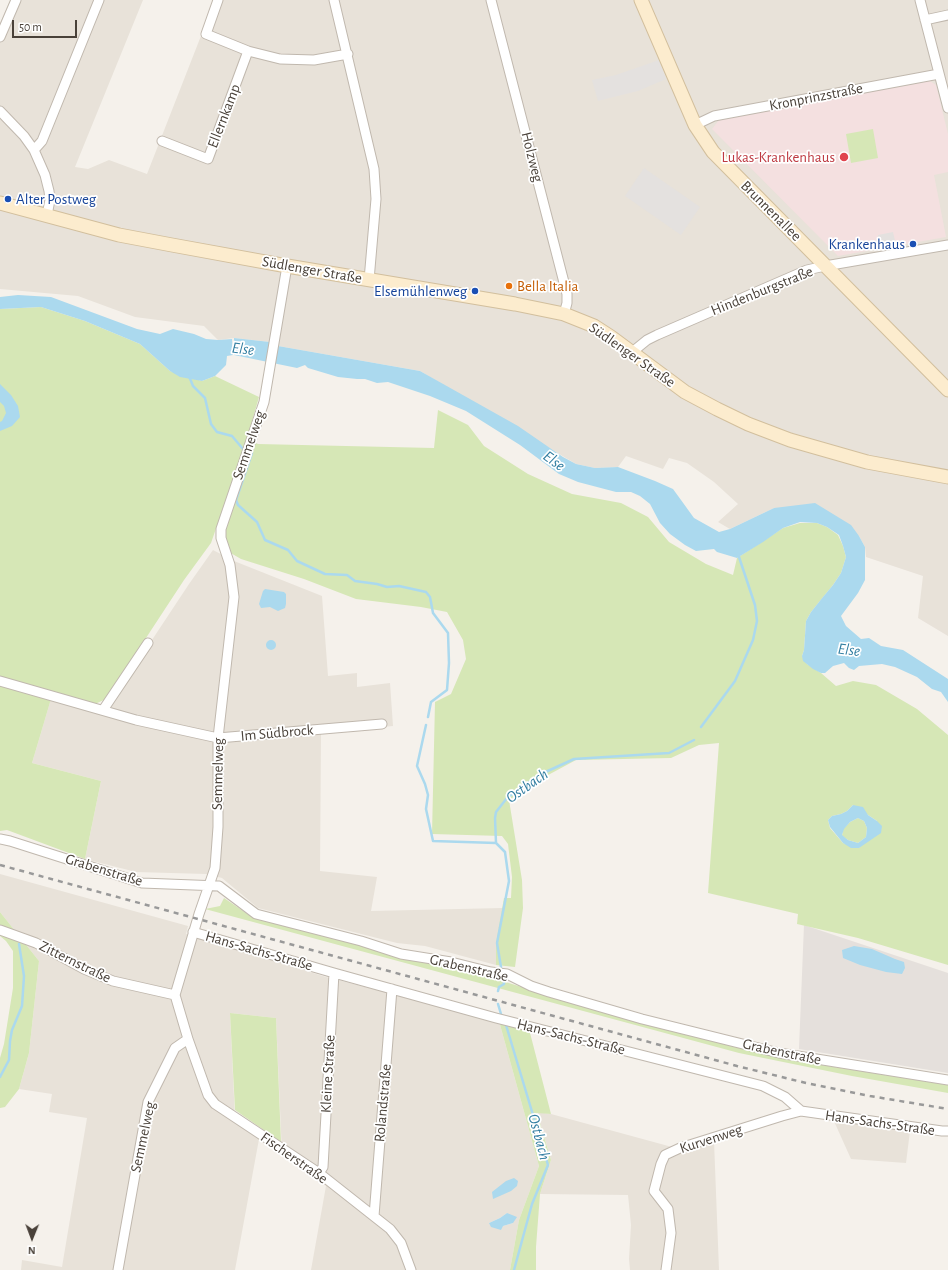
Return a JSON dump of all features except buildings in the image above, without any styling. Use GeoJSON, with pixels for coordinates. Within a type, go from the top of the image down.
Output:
{"type":"FeatureCollection","features":[{"type":"Feature","properties":{"kind":"main road","name":"Brunnenallee"},"geometry":{"type":"LineString","coordinates":[[641,0],[695,125],[702,136],[722,161],[948,390]]}},
{"type":"Feature","properties":{"kind":"main road","name":"Südlenger Straße"},"geometry":{"type":"LineString","coordinates":[[0,203],[119,235],[287,266],[515,304],[564,314],[594,326],[632,352],[685,392],[717,410],[757,428],[797,442],[867,462],[948,477]]}},
{"type":"Feature","properties":{"kind":"street"},"geometry":{"type":"LineString","coordinates":[[0,37],[16,0]]}},
{"type":"Feature","properties":{"kind":"street"},"geometry":{"type":"LineString","coordinates":[[34,150],[42,140],[99,0]]}},
{"type":"Feature","properties":{"kind":"street"},"geometry":{"type":"LineString","coordinates":[[218,0],[206,34],[248,51],[280,59],[314,60],[348,54]]}},
{"type":"Feature","properties":{"kind":"street"},"geometry":{"type":"LineString","coordinates":[[334,0],[374,169],[376,199],[369,280]]}},
{"type":"Feature","properties":{"kind":"street","name":"Holzweg"},"geometry":{"type":"LineString","coordinates":[[491,0],[567,294],[567,303],[564,314]]}},
{"type":"Feature","properties":{"kind":"street"},"geometry":{"type":"LineString","coordinates":[[920,0],[948,108]]}},
{"type":"Feature","properties":{"kind":"street"},"geometry":{"type":"LineString","coordinates":[[925,20],[948,15]]}},
{"type":"Feature","properties":{"kind":"street","name":"Ellernkamp"},"geometry":{"type":"LineString","coordinates":[[162,141],[208,158],[248,51]]}},
{"type":"Feature","properties":{"kind":"street","name":"Kronprinzstraße"},"geometry":{"type":"LineString","coordinates":[[695,125],[714,116],[939,74]]}},
{"type":"Feature","properties":{"kind":"street"},"geometry":{"type":"LineString","coordinates":[[0,111],[24,136],[34,150],[45,175],[49,191],[50,200],[47,215]]}},
{"type":"Feature","properties":{"kind":"street","name":"Hindenburgstraße"},"geometry":{"type":"LineString","coordinates":[[632,352],[647,340],[657,335],[807,270],[948,245]]}},
{"type":"Feature","properties":{"kind":"street","name":"Semmelweg"},"geometry":{"type":"LineString","coordinates":[[175,995],[193,932],[215,868],[218,827],[218,738],[234,597],[230,565],[221,538],[221,529],[264,402],[287,266]]}},
{"type":"Feature","properties":{"kind":"street"},"geometry":{"type":"LineString","coordinates":[[103,710],[148,643]]}},
{"type":"Feature","properties":{"kind":"street","name":"Im Südbrock"},"geometry":{"type":"LineString","coordinates":[[0,681],[136,720],[218,738],[382,724]]}},
{"type":"Feature","properties":{"kind":"street","name":"Grabenstraße"},"geometry":{"type":"LineString","coordinates":[[0,839],[142,883],[219,886],[256,914],[361,941],[401,954],[451,962],[491,972],[507,974],[531,986],[642,1019],[779,1053],[948,1080]]}},
{"type":"Feature","properties":{"kind":"street","name":"Zitternstraße"},"geometry":{"type":"LineString","coordinates":[[0,930],[36,943],[84,969],[112,981],[175,995]]}},
{"type":"Feature","properties":{"kind":"street","name":"Hans-Sachs-Straße"},"geometry":{"type":"LineString","coordinates":[[193,932],[504,1020],[763,1086],[785,1097],[801,1112],[948,1131]]}},
{"type":"Feature","properties":{"kind":"street","name":"Kleine Straße"},"geometry":{"type":"LineString","coordinates":[[318,1174],[323,1167],[334,973]]}},
{"type":"Feature","properties":{"kind":"street","name":"Rolandstraße"},"geometry":{"type":"LineString","coordinates":[[374,1216],[392,989]]}},
{"type":"Feature","properties":{"kind":"street"},"geometry":{"type":"LineString","coordinates":[[175,995],[188,1039]]}},
{"type":"Feature","properties":{"kind":"street","name":"Semmelweg"},"geometry":{"type":"LineString","coordinates":[[118,1270],[148,1102],[175,1048],[188,1039]]}},
{"type":"Feature","properties":{"kind":"street","name":"Fischerstraße"},"geometry":{"type":"LineString","coordinates":[[188,1039],[208,1094],[215,1104],[318,1174],[390,1229],[401,1243],[411,1270]]}},
{"type":"Feature","properties":{"kind":"street"},"geometry":{"type":"LineString","coordinates":[[782,1116],[785,1107],[785,1097]]}},
{"type":"Feature","properties":{"kind":"street","name":"Kurvenweg"},"geometry":{"type":"LineString","coordinates":[[666,1270],[671,1233],[668,1209],[654,1191],[665,1155],[680,1148],[782,1116],[801,1112]]}},
{"type":"Feature","properties":{"kind":"shaded area"},"geometry":{"type":"Polygon","coordinates":[[[10,0],[143,0],[75,167],[88,169],[109,160],[147,174],[215,0],[948,0],[948,636],[918,618],[923,576],[866,557],[865,547],[859,536],[774,508],[730,529],[718,522],[738,504],[714,482],[687,463],[669,458],[663,469],[626,456],[618,467],[595,468],[576,464],[420,371],[278,346],[270,342],[234,338],[218,340],[204,326],[135,317],[78,296],[0,289],[0,23],[10,0]]]}},
{"type":"Feature","properties":{"kind":"shaded area"},"geometry":{"type":"Polygon","coordinates":[[[659,60],[666,79],[638,91],[598,101],[592,80],[616,75],[659,60]]]}},
{"type":"Feature","properties":{"kind":"shaded area","name":"Lukas-Krankenhaus"},"geometry":{"type":"Polygon","coordinates":[[[930,81],[936,85],[948,134],[948,172],[934,175],[946,237],[838,256],[712,129],[719,120],[723,119],[930,81]]]}},
{"type":"Feature","properties":{"kind":"shaded area"},"geometry":{"type":"Polygon","coordinates":[[[644,168],[700,207],[681,235],[625,196],[644,168]]]}},
{"type":"Feature","properties":{"kind":"shaded area"},"geometry":{"type":"Polygon","coordinates":[[[893,232],[896,245],[873,249],[872,241],[878,240],[878,235],[893,232]]]}},
{"type":"Feature","properties":{"kind":"shaded area"},"geometry":{"type":"Polygon","coordinates":[[[213,550],[234,561],[322,596],[328,676],[357,673],[357,687],[390,683],[393,726],[321,733],[320,871],[377,877],[371,911],[503,908],[496,942],[496,965],[425,946],[397,943],[258,908],[222,878],[206,874],[136,872],[85,859],[101,781],[32,763],[51,699],[103,714],[213,550]]]}},
{"type":"Feature","properties":{"kind":"shaded area"},"geometry":{"type":"Polygon","coordinates":[[[0,874],[188,926],[186,934],[326,977],[499,1021],[539,1166],[519,1220],[510,1270],[311,1270],[326,1186],[282,1154],[276,1018],[230,1013],[235,1119],[259,1139],[235,1270],[21,1270],[22,1260],[62,1267],[87,1118],[49,1112],[52,1094],[19,1089],[29,1053],[39,961],[0,912],[0,874]],[[507,1213],[489,1223],[503,1226],[513,1223],[507,1213]]]}},
{"type":"Feature","properties":{"kind":"shaded area"},"geometry":{"type":"Polygon","coordinates":[[[804,925],[948,973],[948,1073],[799,1049],[804,925]]]}},
{"type":"Feature","properties":{"kind":"shaded area"},"geometry":{"type":"Polygon","coordinates":[[[537,1112],[551,1114],[672,1147],[681,1151],[714,1141],[719,1270],[630,1270],[629,1259],[631,1225],[628,1195],[540,1194],[551,1160],[537,1112]]]}},
{"type":"Feature","properties":{"kind":"shaded area"},"geometry":{"type":"Polygon","coordinates":[[[833,1119],[910,1131],[906,1163],[851,1159],[833,1119]]]}},
{"type":"Feature","properties":{"kind":"green space"},"geometry":{"type":"Polygon","coordinates":[[[873,129],[878,158],[851,163],[846,134],[873,129]]]}},
{"type":"Feature","properties":{"kind":"green space"},"geometry":{"type":"Polygon","coordinates":[[[41,307],[85,321],[140,344],[170,371],[202,381],[215,376],[259,397],[247,439],[211,543],[184,580],[106,699],[95,704],[0,678],[0,309],[41,307]]]}},
{"type":"Feature","properties":{"kind":"green space"},"geometry":{"type":"Polygon","coordinates":[[[438,410],[468,425],[484,446],[528,474],[572,494],[621,503],[648,517],[669,542],[706,564],[733,575],[737,558],[783,528],[800,523],[817,523],[827,527],[838,535],[846,557],[841,573],[811,612],[806,621],[804,650],[802,656],[807,664],[821,673],[836,686],[853,681],[876,685],[917,709],[948,735],[948,965],[858,938],[797,924],[798,914],[708,893],[719,743],[699,745],[671,758],[576,760],[537,781],[509,800],[522,880],[523,908],[515,967],[496,965],[496,942],[504,898],[511,898],[512,877],[508,844],[502,836],[432,834],[435,702],[451,694],[466,659],[463,640],[447,612],[421,607],[356,599],[304,579],[241,559],[229,552],[225,540],[225,527],[254,442],[258,444],[434,448],[438,410]],[[853,805],[847,811],[832,816],[828,820],[830,828],[843,843],[859,848],[877,821],[853,805]]]}},
{"type":"Feature","properties":{"kind":"green space"},"geometry":{"type":"Polygon","coordinates":[[[0,685],[51,699],[32,763],[101,781],[85,859],[7,830],[0,831],[0,685]]]}},
{"type":"Feature","properties":{"kind":"green space"},"geometry":{"type":"Polygon","coordinates":[[[858,818],[864,821],[867,828],[866,837],[858,843],[848,840],[842,836],[843,829],[850,822],[858,818]]]}},
{"type":"Feature","properties":{"kind":"green space"},"geometry":{"type":"Polygon","coordinates":[[[224,898],[249,915],[496,979],[579,1005],[790,1060],[948,1085],[948,1093],[852,1076],[739,1053],[205,909],[220,906],[224,898]]]}},
{"type":"Feature","properties":{"kind":"green space"},"geometry":{"type":"Polygon","coordinates":[[[0,912],[39,961],[29,1053],[19,1089],[5,1107],[0,1108],[0,1058],[4,1044],[13,988],[13,951],[6,941],[0,936],[0,912]]]}},
{"type":"Feature","properties":{"kind":"green space"},"geometry":{"type":"Polygon","coordinates":[[[230,1013],[276,1018],[281,1142],[235,1110],[230,1013]]]}},
{"type":"Feature","properties":{"kind":"green space"},"geometry":{"type":"Polygon","coordinates":[[[499,1021],[529,1029],[551,1114],[537,1113],[551,1160],[540,1194],[536,1247],[536,1270],[510,1270],[519,1220],[539,1166],[499,1021]]]}},
{"type":"Feature","properties":{"kind":"water"},"geometry":{"type":"Polygon","coordinates":[[[18,295],[51,297],[137,329],[160,334],[173,329],[194,334],[206,339],[232,339],[233,355],[227,356],[226,365],[215,376],[202,381],[180,377],[170,371],[140,344],[85,321],[41,307],[0,309],[0,297],[18,295]]]}},
{"type":"Feature","properties":{"kind":"water","name":"Else"},"geometry":{"type":"Polygon","coordinates":[[[234,338],[270,342],[278,346],[420,371],[518,426],[563,457],[576,464],[595,468],[618,467],[673,489],[694,518],[719,532],[730,529],[774,508],[815,503],[851,525],[865,547],[865,580],[858,593],[841,616],[846,626],[861,639],[869,638],[881,646],[903,650],[948,679],[948,702],[941,692],[932,689],[917,677],[895,667],[882,664],[859,666],[854,670],[849,668],[844,663],[833,666],[825,673],[821,673],[803,661],[802,656],[804,650],[806,621],[811,612],[841,573],[846,557],[839,535],[827,527],[817,523],[800,522],[783,528],[737,558],[717,552],[714,549],[696,551],[670,534],[660,523],[650,504],[640,496],[631,492],[616,492],[578,482],[559,474],[520,445],[466,411],[430,396],[388,382],[377,383],[365,379],[338,377],[308,368],[305,365],[297,368],[234,355],[234,338]]]}},
{"type":"Feature","properties":{"kind":"water"},"geometry":{"type":"Polygon","coordinates":[[[0,384],[11,395],[18,406],[20,417],[12,426],[0,431],[0,422],[6,413],[4,406],[0,402],[0,384]]]}},
{"type":"Feature","properties":{"kind":"water"},"geometry":{"type":"Polygon","coordinates":[[[265,589],[284,592],[286,594],[285,608],[278,611],[270,607],[261,608],[259,604],[265,589]]]}},
{"type":"Feature","properties":{"kind":"water"},"geometry":{"type":"Polygon","coordinates":[[[269,640],[273,640],[275,641],[275,649],[269,650],[266,647],[266,643],[269,640]]]}},
{"type":"Feature","properties":{"kind":"water"},"geometry":{"type":"Polygon","coordinates":[[[853,805],[863,807],[868,815],[882,826],[881,833],[859,848],[851,848],[843,843],[830,827],[828,820],[832,816],[847,811],[853,805]],[[858,818],[850,822],[844,829],[842,835],[848,840],[858,843],[866,837],[867,828],[864,821],[858,818]]]}},
{"type":"Feature","properties":{"kind":"water"},"geometry":{"type":"Polygon","coordinates":[[[854,946],[872,949],[904,962],[905,968],[902,974],[886,972],[860,965],[843,958],[842,950],[854,946]]]}},
{"type":"Feature","properties":{"kind":"water"},"geometry":{"type":"Polygon","coordinates":[[[514,1178],[518,1181],[517,1186],[511,1191],[493,1199],[492,1192],[506,1181],[514,1178]]]}},
{"type":"Feature","properties":{"kind":"water"},"geometry":{"type":"Polygon","coordinates":[[[507,1213],[517,1217],[513,1223],[503,1226],[501,1230],[491,1227],[489,1223],[507,1213]]]}},
{"type":"Feature","properties":{"kind":"waterway"},"geometry":{"type":"LineString","coordinates":[[189,376],[193,386],[205,398],[211,424],[217,432],[232,436],[243,449]]}},
{"type":"Feature","properties":{"kind":"waterway"},"geometry":{"type":"LineString","coordinates":[[252,453],[236,500],[238,505],[257,522],[265,540],[288,550],[297,561],[325,574],[347,575],[355,581],[387,587],[399,586],[426,592],[430,597],[433,613],[448,633],[449,663],[447,690],[431,702],[428,717]]}},
{"type":"Feature","properties":{"kind":"waterway","name":"Ostbach"},"geometry":{"type":"LineString","coordinates":[[701,727],[735,681],[753,640],[757,621],[755,605],[738,554]]}},
{"type":"Feature","properties":{"kind":"waterway"},"geometry":{"type":"LineString","coordinates":[[426,725],[417,766],[428,795],[426,809],[433,841],[496,843]]}},
{"type":"Feature","properties":{"kind":"waterway","name":"Ostbach"},"geometry":{"type":"LineString","coordinates":[[501,967],[497,943],[509,881],[505,852],[496,843],[495,818],[496,812],[507,798],[539,775],[574,759],[669,753],[694,740]]}},
{"type":"Feature","properties":{"kind":"waterway"},"geometry":{"type":"LineString","coordinates":[[0,1077],[9,1060],[12,1030],[22,1006],[24,976],[19,944]]}},
{"type":"Feature","properties":{"kind":"waterway","name":"Ostbach"},"geometry":{"type":"LineString","coordinates":[[498,991],[499,987],[504,984],[504,980]]}},
{"type":"Feature","properties":{"kind":"waterway","name":"Ostbach"},"geometry":{"type":"LineString","coordinates":[[498,1004],[501,1014]]}},
{"type":"Feature","properties":{"kind":"waterway","name":"Ostbach"},"geometry":{"type":"LineString","coordinates":[[506,1025],[548,1165],[532,1204],[514,1270]]}},
{"type":"Feature","properties":{"kind":"railway"},"geometry":{"type":"LineString","coordinates":[[0,865],[737,1066],[806,1083],[870,1096],[948,1109]]}},
{"type":"Feature","properties":{"kind":"place","name":"Lukas-Krankenhaus"},"geometry":{"type":"Point","coordinates":[844,157]}},
{"type":"Feature","properties":{"kind":"place","name":"Alter Postweg"},"geometry":{"type":"Point","coordinates":[8,199]}},
{"type":"Feature","properties":{"kind":"place","name":"Krankenhaus"},"geometry":{"type":"Point","coordinates":[913,244]}},
{"type":"Feature","properties":{"kind":"place","name":"Bella Italia"},"geometry":{"type":"Point","coordinates":[509,286]}},
{"type":"Feature","properties":{"kind":"place","name":"Elsemühlenweg"},"geometry":{"type":"Point","coordinates":[475,291]}}]}
